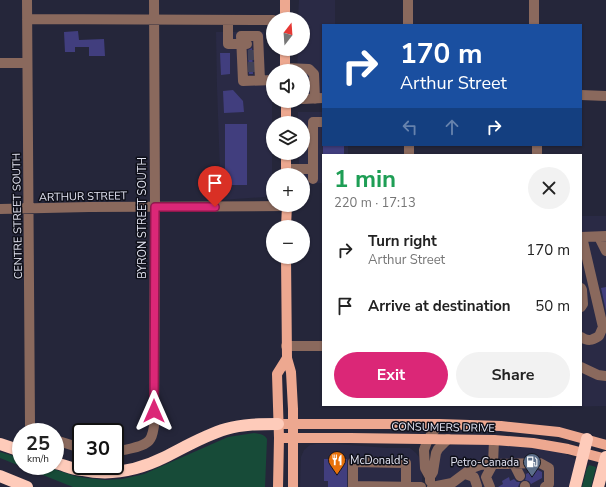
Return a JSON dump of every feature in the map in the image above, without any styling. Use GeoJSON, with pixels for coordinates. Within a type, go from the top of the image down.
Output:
{"type":"FeatureCollection","features":[{"type":"Feature","properties":{"kind":"highway"},"geometry":{"type":"LineString","coordinates":[[64,465],[93,472],[126,471],[150,464],[226,429],[238,426],[278,424]]}},
{"type":"Feature","properties":{"kind":"highway"},"geometry":{"type":"LineString","coordinates":[[575,487],[587,439]]}},
{"type":"Feature","properties":{"kind":"highway"},"geometry":{"type":"LineString","coordinates":[[0,444],[12,448]]}},
{"type":"Feature","properties":{"kind":"highway"},"geometry":{"type":"LineString","coordinates":[[598,487],[606,459]]}},
{"type":"Feature","properties":{"kind":"highway"},"geometry":{"type":"LineString","coordinates":[[0,476],[27,487]]}},
{"type":"Feature","properties":{"kind":"main road"},"geometry":{"type":"LineString","coordinates":[[285,0],[285,12]]}},
{"type":"Feature","properties":{"kind":"main road"},"geometry":{"type":"LineString","coordinates":[[286,264],[286,346],[287,358],[291,372],[293,487]]}},
{"type":"Feature","properties":{"kind":"main road"},"geometry":{"type":"LineString","coordinates":[[278,487],[277,374],[287,358]]}},
{"type":"Feature","properties":{"kind":"main road","name":"CONSUMERS DRIVE"},"geometry":{"type":"LineString","coordinates":[[278,424],[439,424],[501,426],[559,432],[606,445]]}},
{"type":"Feature","properties":{"kind":"main road","name":"CONSUMERS DRIVE"},"geometry":{"type":"LineString","coordinates":[[278,438],[494,440],[534,443],[568,449],[606,459]]}},
{"type":"Feature","properties":{"kind":"street","name":"CENTRE STREET SOUTH"},"geometry":{"type":"LineString","coordinates":[[27,0],[30,423]]}},
{"type":"Feature","properties":{"kind":"street","name":"BYRON STREET SOUTH"},"geometry":{"type":"LineString","coordinates":[[124,450],[146,444],[152,435],[154,419],[154,0]]}},
{"type":"Feature","properties":{"kind":"street"},"geometry":{"type":"LineString","coordinates":[[408,0],[408,24]]}},
{"type":"Feature","properties":{"kind":"street"},"geometry":{"type":"LineString","coordinates":[[534,0],[534,24]]}},
{"type":"Feature","properties":{"kind":"street"},"geometry":{"type":"LineString","coordinates":[[27,19],[266,20]]}},
{"type":"Feature","properties":{"kind":"street"},"geometry":{"type":"LineString","coordinates":[[228,20],[228,44],[251,44]]}},
{"type":"Feature","properties":{"kind":"street"},"geometry":{"type":"LineString","coordinates":[[251,44],[251,67],[243,80],[266,80]]}},
{"type":"Feature","properties":{"kind":"street"},"geometry":{"type":"LineString","coordinates":[[251,44],[251,67],[260,80]]}},
{"type":"Feature","properties":{"kind":"street"},"geometry":{"type":"LineString","coordinates":[[0,63],[27,63]]}},
{"type":"Feature","properties":{"kind":"street"},"geometry":{"type":"LineString","coordinates":[[310,70],[314,74],[319,98]]}},
{"type":"Feature","properties":{"kind":"street"},"geometry":{"type":"LineString","coordinates":[[582,95],[606,96]]}},
{"type":"Feature","properties":{"kind":"street"},"geometry":{"type":"LineString","coordinates":[[310,174],[313,174],[313,122],[322,122]]}},
{"type":"Feature","properties":{"kind":"street","name":"ARTHUR STREET"},"geometry":{"type":"LineString","coordinates":[[0,209],[266,206]]}},
{"type":"Feature","properties":{"kind":"street"},"geometry":{"type":"LineString","coordinates":[[582,338],[586,340],[592,340],[599,336],[603,326],[582,237],[603,236],[606,251]]}},
{"type":"Feature","properties":{"kind":"street"},"geometry":{"type":"LineString","coordinates":[[582,290],[582,306]]}},
{"type":"Feature","properties":{"kind":"street"},"geometry":{"type":"LineString","coordinates":[[286,346],[322,346]]}},
{"type":"Feature","properties":{"kind":"street"},"geometry":{"type":"LineString","coordinates":[[582,367],[598,375],[606,376]]}},
{"type":"Feature","properties":{"kind":"street"},"geometry":{"type":"LineString","coordinates":[[430,484],[425,468],[424,450],[428,439],[439,424]]}},
{"type":"Feature","properties":{"kind":"street"},"geometry":{"type":"LineString","coordinates":[[430,484],[436,453],[448,439]]}},
{"type":"Feature","properties":{"kind":"street"},"geometry":{"type":"LineString","coordinates":[[465,474],[474,477],[476,486],[489,485],[486,476],[494,464],[494,440]]}},
{"type":"Feature","properties":{"kind":"street"},"geometry":{"type":"LineString","coordinates":[[350,487],[350,470],[353,462],[406,463],[406,487]]}},
{"type":"Feature","properties":{"kind":"street"},"geometry":{"type":"LineString","coordinates":[[430,484],[452,483],[472,468],[480,465],[540,463],[549,468],[549,484],[545,487]]}},
{"type":"Feature","properties":{"kind":"street"},"geometry":{"type":"LineString","coordinates":[[353,464],[353,486],[421,487]]}},
{"type":"Feature","properties":{"kind":"street"},"geometry":{"type":"LineString","coordinates":[[514,464],[520,476]]}},
{"type":"Feature","properties":{"kind":"shaded area"},"geometry":{"type":"Polygon","coordinates":[[[299,0],[335,0],[335,24],[322,24],[322,95],[310,94],[310,64],[297,64],[298,56],[310,56],[310,12],[298,12],[299,0]]]}},
{"type":"Feature","properties":{"kind":"shaded area"},"geometry":{"type":"Polygon","coordinates":[[[216,32],[264,32],[266,108],[272,108],[272,116],[266,116],[266,160],[272,160],[272,168],[266,168],[266,197],[221,200],[216,32]]]}},
{"type":"Feature","properties":{"kind":"shaded area"},"geometry":{"type":"Polygon","coordinates":[[[298,112],[322,112],[322,146],[348,146],[348,154],[322,154],[322,183],[310,184],[310,168],[299,168],[299,160],[310,160],[310,116],[298,116],[298,112]]]}},
{"type":"Feature","properties":{"kind":"shaded area"},"geometry":{"type":"Polygon","coordinates":[[[582,216],[606,216],[606,406],[552,407],[582,406],[582,216]]]}},
{"type":"Feature","properties":{"kind":"shaded area"},"geometry":{"type":"Polygon","coordinates":[[[484,443],[561,452],[572,457],[575,460],[575,464],[570,487],[436,487],[436,461],[438,455],[446,447],[451,445],[484,443]]]}},
{"type":"Feature","properties":{"kind":"shaded area"},"geometry":{"type":"Polygon","coordinates":[[[310,445],[410,448],[421,460],[422,487],[300,487],[301,457],[304,450],[310,445]]]}},
{"type":"Feature","properties":{"kind":"green space"},"geometry":{"type":"Polygon","coordinates":[[[254,433],[266,437],[265,487],[73,487],[43,475],[64,475],[64,472],[86,478],[106,480],[122,479],[144,474],[228,437],[254,433]]]}},
{"type":"Feature","properties":{"kind":"green space"},"geometry":{"type":"Polygon","coordinates":[[[0,452],[12,455],[12,463],[0,458],[0,452]]]}},
{"type":"Feature","properties":{"kind":"green space"},"geometry":{"type":"Polygon","coordinates":[[[589,465],[596,467],[591,487],[582,487],[587,468],[589,465]]]}},
{"type":"Feature","properties":{"kind":"building"},"geometry":{"type":"Polygon","coordinates":[[[78,31],[79,40],[104,39],[105,56],[89,56],[89,47],[75,47],[75,52],[65,52],[64,32],[78,31]]]}},
{"type":"Feature","properties":{"kind":"building"},"geometry":{"type":"Polygon","coordinates":[[[252,48],[253,74],[249,74],[248,50],[252,48]]]}},
{"type":"Feature","properties":{"kind":"building"},"geometry":{"type":"Polygon","coordinates":[[[220,53],[230,53],[230,74],[221,75],[220,53]]]}},
{"type":"Feature","properties":{"kind":"building"},"geometry":{"type":"Polygon","coordinates":[[[233,90],[243,101],[244,112],[224,113],[223,91],[233,90]]]}},
{"type":"Feature","properties":{"kind":"building"},"geometry":{"type":"Polygon","coordinates":[[[225,124],[247,124],[247,185],[225,185],[225,124]]]}},
{"type":"Feature","properties":{"kind":"building"},"geometry":{"type":"Polygon","coordinates":[[[323,146],[344,146],[344,154],[323,154],[323,146]]]}},
{"type":"Feature","properties":{"kind":"building"},"geometry":{"type":"Polygon","coordinates":[[[606,287],[606,311],[601,288],[606,287]]]}},
{"type":"Feature","properties":{"kind":"building","name":"McDonald's"},"geometry":{"type":"Polygon","coordinates":[[[324,459],[347,459],[347,487],[328,487],[328,481],[324,481],[324,459]]]}},
{"type":"Feature","properties":{"kind":"building"},"geometry":{"type":"Polygon","coordinates":[[[534,470],[542,472],[542,478],[531,484],[529,481],[525,480],[526,474],[534,470]]]}},
{"type":"Feature","properties":{"kind":"building"},"geometry":{"type":"Polygon","coordinates":[[[509,477],[510,481],[514,479],[517,482],[520,482],[518,487],[498,487],[503,484],[502,481],[509,477]]]}},
{"type":"Feature","properties":{"kind":"tunnel"},"geometry":{"type":"LineString","coordinates":[[248,55],[256,55]]}},
{"type":"Feature","properties":{"kind":"tunnel"},"geometry":{"type":"LineString","coordinates":[[248,67],[256,67]]}},
{"type":"Feature","properties":{"kind":"place","name":"McDonald's"},"geometry":{"type":"Point","coordinates":[337,475]}},
{"type":"Feature","properties":{"kind":"place","name":"Petro-Canada"},"geometry":{"type":"Point","coordinates":[532,477]}},
{"type":"Feature","properties":{"kind":"route"},"geometry":{"type":"LineString","coordinates":[[154,411],[155,207],[215,207]]}}]}
